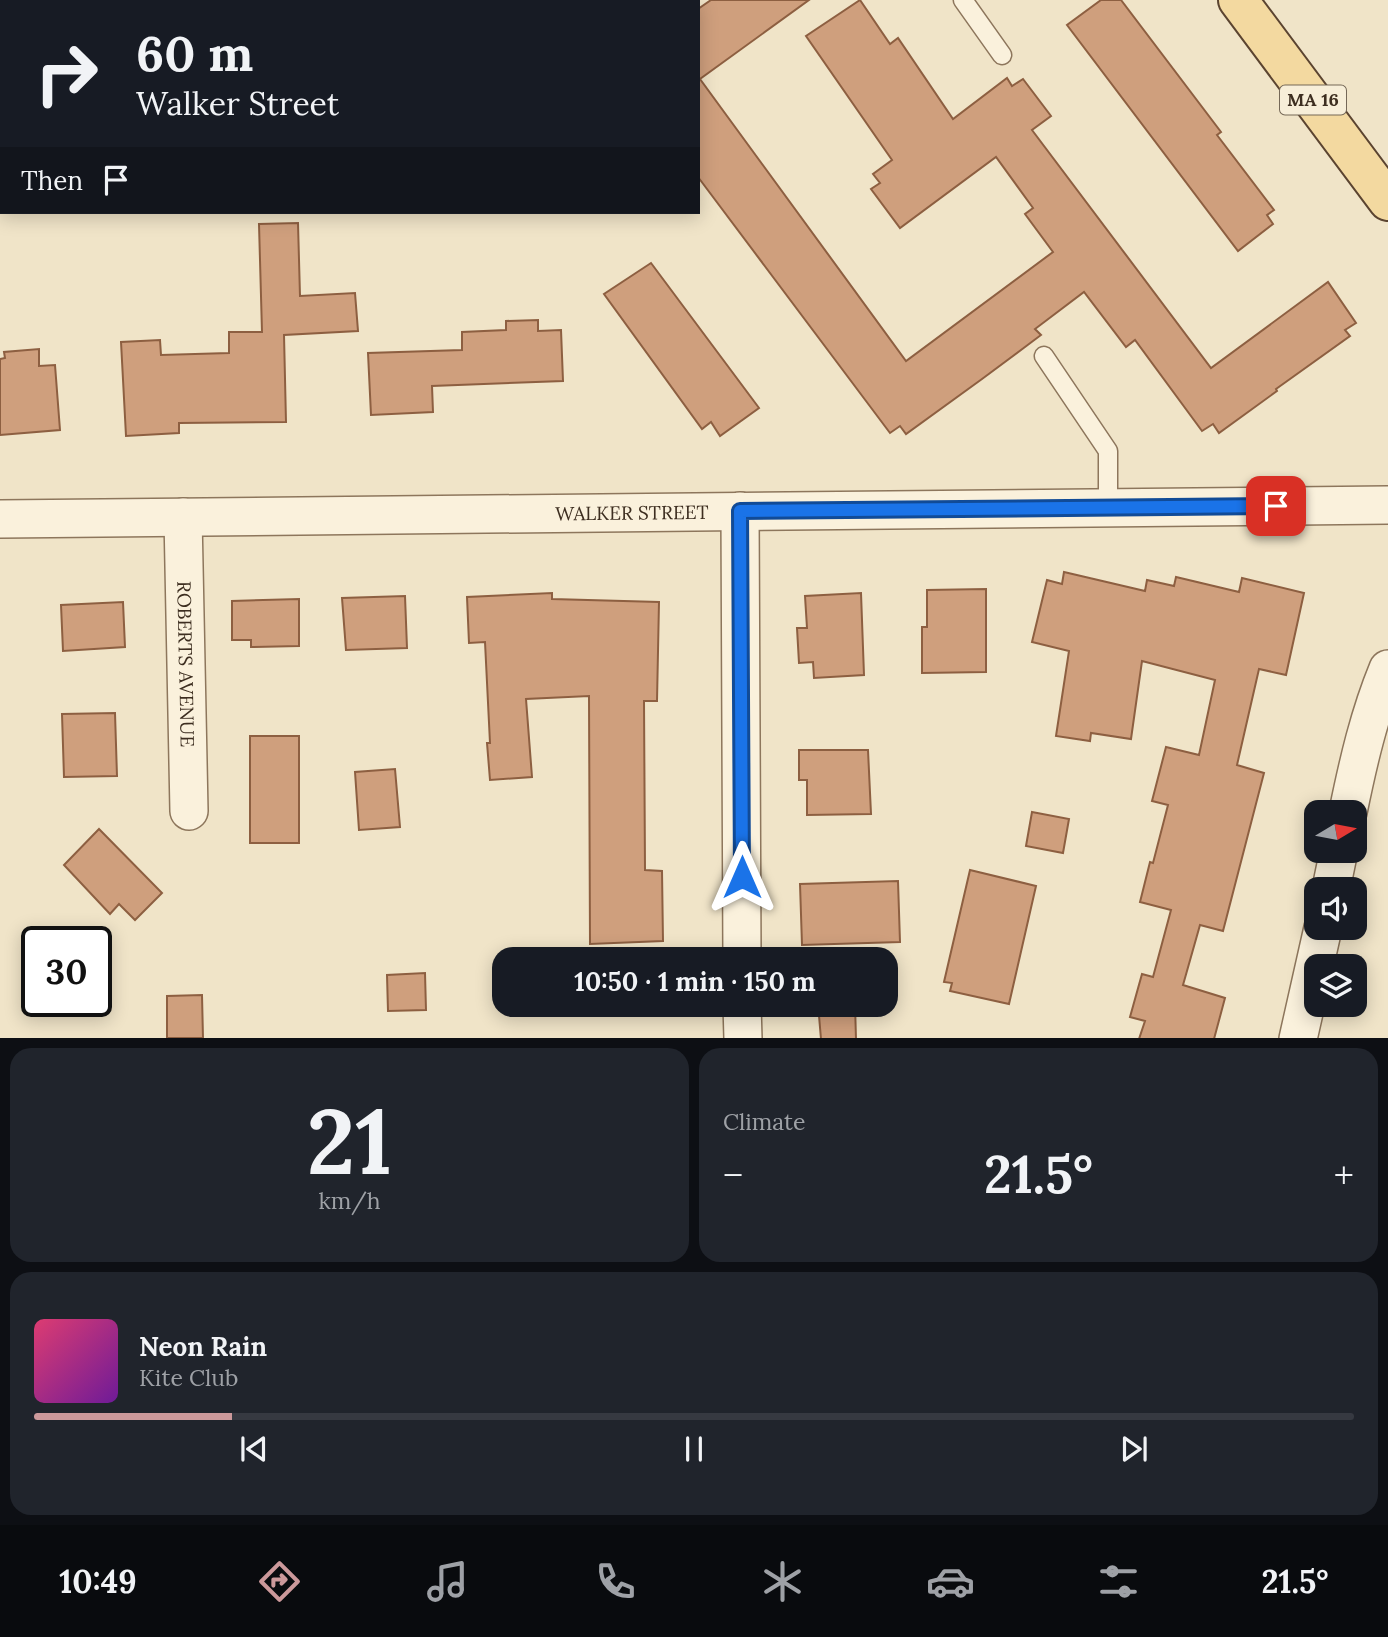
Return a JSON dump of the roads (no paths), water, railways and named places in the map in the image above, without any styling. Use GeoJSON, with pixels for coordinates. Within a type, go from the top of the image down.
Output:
{"type":"FeatureCollection","features":[{"type":"Feature","properties":{"kind":"main road","name":"MA 16"},"geometry":{"type":"LineString","coordinates":[[1238,0],[1388,201]]}},
{"type":"Feature","properties":{"kind":"street","name":"WALKER STREET"},"geometry":{"type":"LineString","coordinates":[[0,519],[1388,505]]}},
{"type":"Feature","properties":{"kind":"street"},"geometry":{"type":"LineString","coordinates":[[740,511],[742,947]]}},
{"type":"Feature","properties":{"kind":"street","name":"ROBERTS AVENUE"},"geometry":{"type":"LineString","coordinates":[[183,517],[189,811]]}},
{"type":"Feature","properties":{"kind":"street"},"geometry":{"type":"LineString","coordinates":[[1351,800],[1365,738],[1388,669]]}},
{"type":"Feature","properties":{"kind":"street"},"geometry":{"type":"LineString","coordinates":[[1298,1038],[1320,940]]}},
{"type":"Feature","properties":{"kind":"street"},"geometry":{"type":"LineString","coordinates":[[743,1017],[743,1038]]}},
{"type":"Feature","properties":{"kind":"lane"},"geometry":{"type":"LineString","coordinates":[[964,0],[1002,55]]}},
{"type":"Feature","properties":{"kind":"lane"},"geometry":{"type":"LineString","coordinates":[[1044,356],[1108,452],[1108,508]]}}]}
